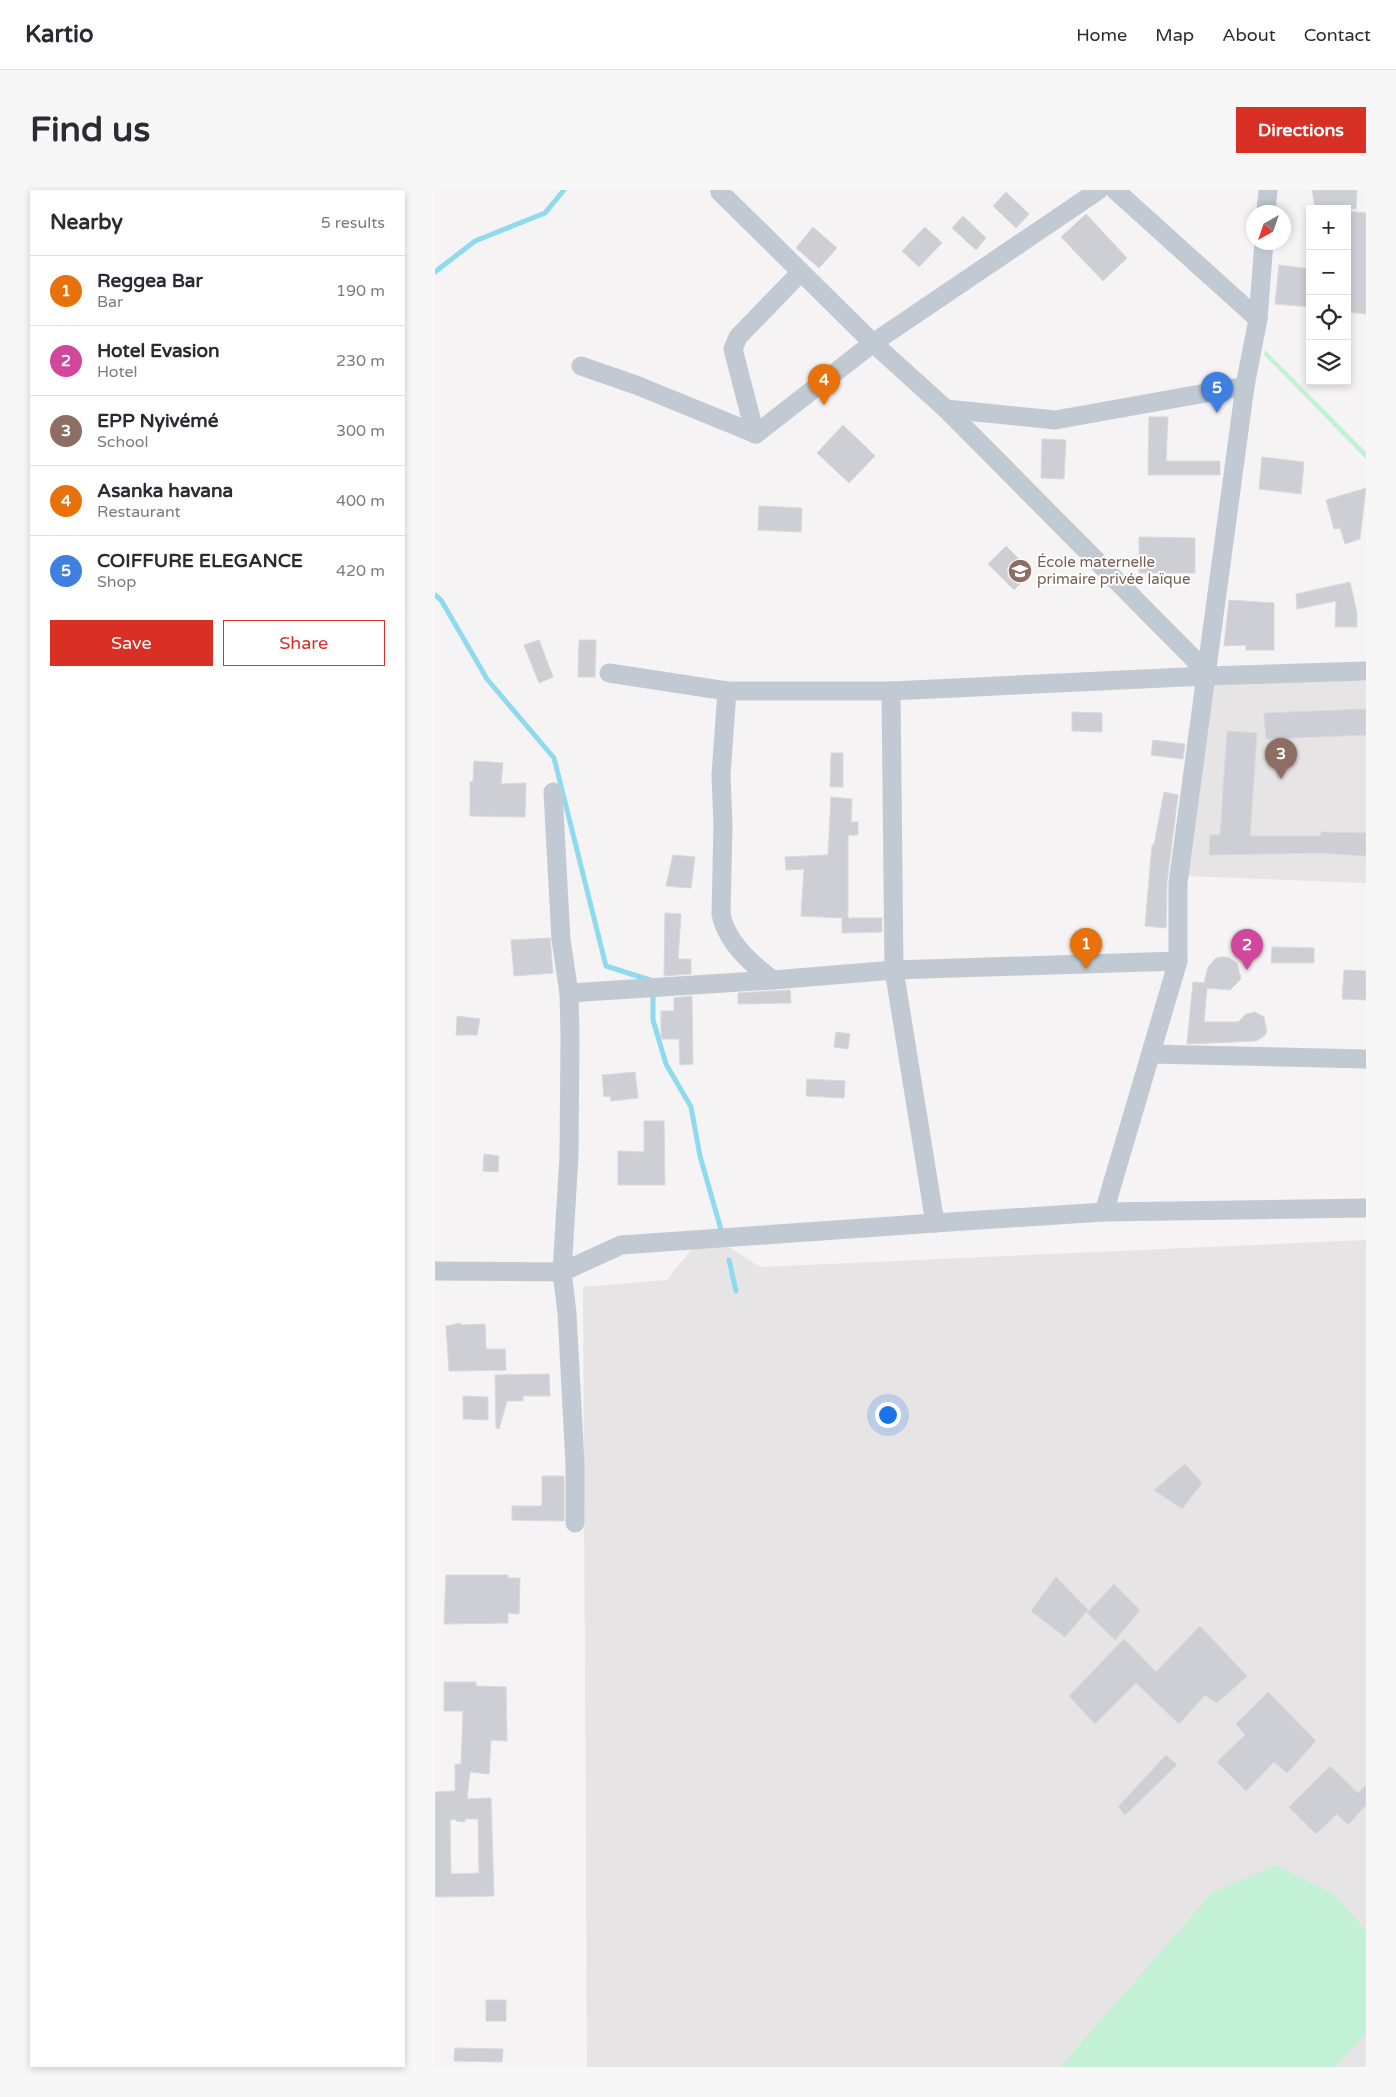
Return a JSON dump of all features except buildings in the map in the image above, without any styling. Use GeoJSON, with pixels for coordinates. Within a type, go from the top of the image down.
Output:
{"type":"FeatureCollection","features":[{"type":"Feature","properties":{"kind":"street"},"geometry":{"type":"LineString","coordinates":[[722,190],[720,192],[873,343],[946,409],[1206,673]]}},
{"type":"Feature","properties":{"kind":"street"},"geometry":{"type":"LineString","coordinates":[[755,434],[873,343],[1099,190]]}},
{"type":"Feature","properties":{"kind":"street"},"geometry":{"type":"LineString","coordinates":[[1115,190],[1258,318]]}},
{"type":"Feature","properties":{"kind":"street"},"geometry":{"type":"LineString","coordinates":[[1267,205],[1268,190]]}},
{"type":"Feature","properties":{"kind":"street"},"geometry":{"type":"LineString","coordinates":[[1103,1212],[1178,961],[1178,883],[1245,386],[1258,318],[1263,250]]}},
{"type":"Feature","properties":{"kind":"street"},"geometry":{"type":"LineString","coordinates":[[755,434],[733,349],[738,337],[801,272]]}},
{"type":"Feature","properties":{"kind":"street"},"geometry":{"type":"LineString","coordinates":[[581,366],[636,385],[755,434]]}},
{"type":"Feature","properties":{"kind":"street"},"geometry":{"type":"LineString","coordinates":[[946,409],[1055,420],[1245,386]]}},
{"type":"Feature","properties":{"kind":"street"},"geometry":{"type":"LineString","coordinates":[[609,673],[727,691],[891,691],[1206,673],[1366,671]]}},
{"type":"Feature","properties":{"kind":"street"},"geometry":{"type":"LineString","coordinates":[[727,691],[721,775],[723,825],[721,914],[723,923],[747,958],[773,980]]}},
{"type":"Feature","properties":{"kind":"street"},"geometry":{"type":"LineString","coordinates":[[891,691],[894,970],[935,1223]]}},
{"type":"Feature","properties":{"kind":"street"},"geometry":{"type":"LineString","coordinates":[[553,792],[561,940],[569,993],[569,1156],[562,1272],[575,1464],[575,1523]]}},
{"type":"Feature","properties":{"kind":"street"},"geometry":{"type":"LineString","coordinates":[[569,993],[894,970],[1178,961]]}},
{"type":"Feature","properties":{"kind":"street"},"geometry":{"type":"LineString","coordinates":[[1151,1054],[1366,1059]]}},
{"type":"Feature","properties":{"kind":"street"},"geometry":{"type":"LineString","coordinates":[[435,1271],[562,1272],[621,1245],[935,1223],[1103,1212],[1366,1208]]}},
{"type":"Feature","properties":{"kind":"shaded area"},"geometry":{"type":"Polygon","coordinates":[[[1206,681],[1366,681],[1366,883],[1185,876],[1206,681]]]}},
{"type":"Feature","properties":{"kind":"shaded area"},"geometry":{"type":"Polygon","coordinates":[[[1366,1240],[1366,2067],[587,2067],[583,1287],[667,1280],[693,1247],[724,1244],[760,1267],[1366,1240]]]}},
{"type":"Feature","properties":{"kind":"green space"},"geometry":{"type":"Polygon","coordinates":[[[1265,350],[1366,452],[1366,459],[1264,355],[1265,350]]]}},
{"type":"Feature","properties":{"kind":"green space"},"geometry":{"type":"Polygon","coordinates":[[[1276,1865],[1335,1895],[1366,1931],[1366,2033],[1335,2067],[1060,2067],[1213,1892],[1276,1865]]]}},
{"type":"Feature","properties":{"kind":"waterway"},"geometry":{"type":"LineString","coordinates":[[435,272],[475,241],[545,213],[564,190]]}},
{"type":"Feature","properties":{"kind":"waterway"},"geometry":{"type":"LineString","coordinates":[[435,595],[441,600],[487,679],[554,758],[606,966],[653,981]]}},
{"type":"Feature","properties":{"kind":"waterway"},"geometry":{"type":"LineString","coordinates":[[653,991],[653,1020],[666,1064],[691,1107],[700,1156],[722,1233]]}},
{"type":"Feature","properties":{"kind":"waterway"},"geometry":{"type":"LineString","coordinates":[[729,1260],[736,1291]]}},
{"type":"Feature","properties":{"kind":"place","name":"Asanka havana"},"geometry":{"type":"Point","coordinates":[824,405]}},
{"type":"Feature","properties":{"kind":"place","name":"COIFFURE ELEGANCE"},"geometry":{"type":"Point","coordinates":[1217,413]}},
{"type":"Feature","properties":{"kind":"place","name":"École maternelle primaire privée laïque"},"geometry":{"type":"Point","coordinates":[1020,571]}},
{"type":"Feature","properties":{"kind":"place","name":"EPP Nyivémé"},"geometry":{"type":"Point","coordinates":[1281,779]}},
{"type":"Feature","properties":{"kind":"place","name":"Reggea Bar"},"geometry":{"type":"Point","coordinates":[1086,969]}},
{"type":"Feature","properties":{"kind":"place","name":"Hotel Evasion"},"geometry":{"type":"Point","coordinates":[1247,970]}}]}
